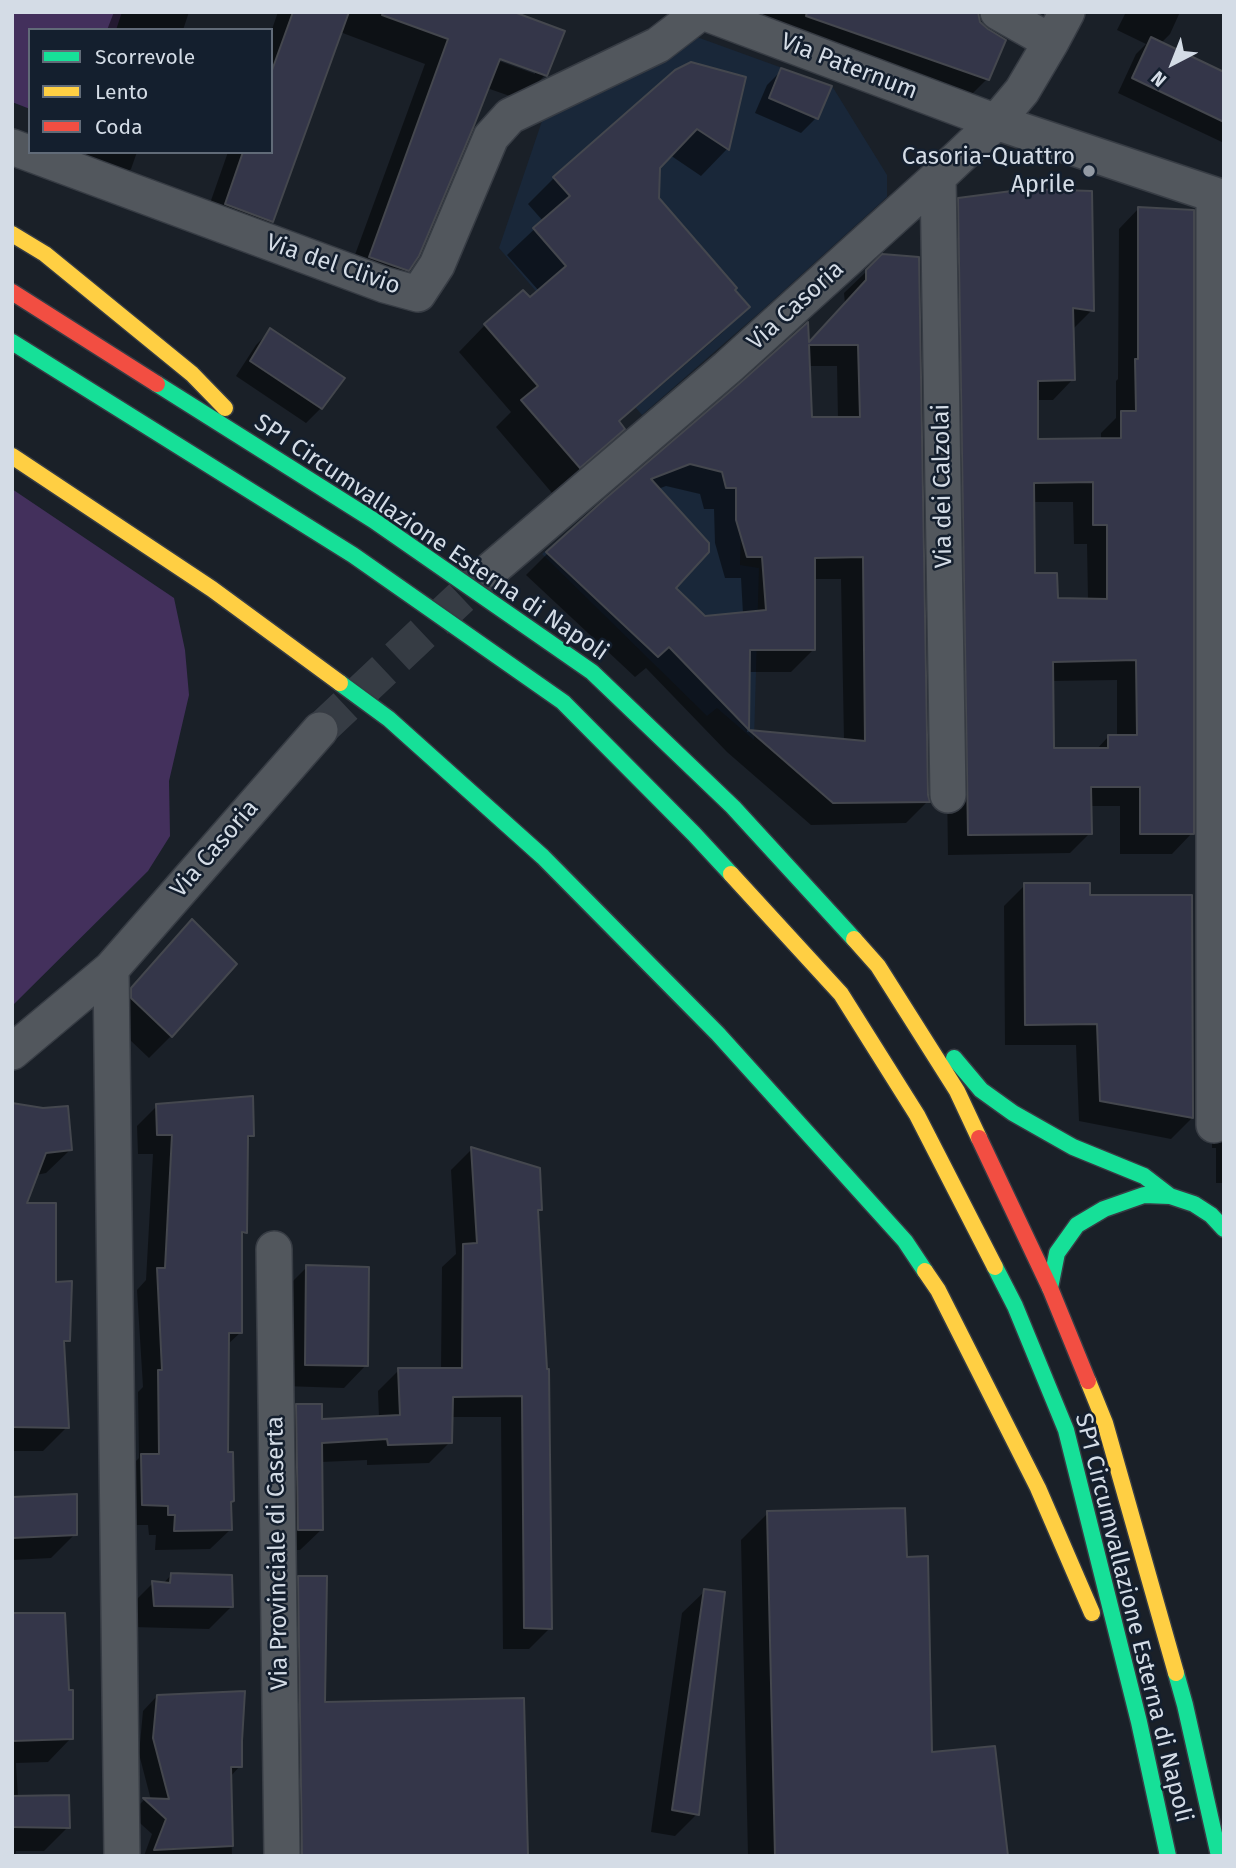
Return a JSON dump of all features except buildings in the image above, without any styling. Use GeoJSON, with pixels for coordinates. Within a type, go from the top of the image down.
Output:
{"type":"FeatureCollection","features":[{"type":"Feature","properties":{"kind":"highway"},"geometry":{"type":"LineString","coordinates":[[12,234],[44,254],[192,374],[276,458]]}},
{"type":"Feature","properties":{"kind":"highway","name":"SP1 Circumvallazione Esterna di Napoli"},"geometry":{"type":"LineString","coordinates":[[12,292],[373,520],[592,671],[733,807],[878,966],[957,1091],[1050,1288],[1105,1423],[1185,1705],[1219,1856]]}},
{"type":"Feature","properties":{"kind":"highway","name":"SP1 Circumvallazione Esterna di Napoli"},"geometry":{"type":"LineString","coordinates":[[12,342],[352,555],[563,702],[694,834],[842,994],[917,1115],[1015,1306],[1066,1430],[1139,1722],[1168,1856]]}},
{"type":"Feature","properties":{"kind":"highway"},"geometry":{"type":"LineString","coordinates":[[12,456],[212,589],[389,719],[543,857],[718,1034],[905,1241],[938,1290],[1038,1488],[1139,1722]]}},
{"type":"Feature","properties":{"kind":"highway"},"geometry":{"type":"LineString","coordinates":[[908,1014],[954,1058],[981,1090],[1013,1113],[1073,1147],[1144,1177],[1171,1196],[1194,1204],[1211,1215],[1224,1229]]}},
{"type":"Feature","properties":{"kind":"highway"},"geometry":{"type":"LineString","coordinates":[[1050,1288],[1057,1253],[1077,1225],[1104,1209],[1144,1195],[1171,1196]]}},
{"type":"Feature","properties":{"kind":"street","name":"Via Paternum"},"geometry":{"type":"LineString","coordinates":[[702,12],[996,122],[1219,197]]}},
{"type":"Feature","properties":{"kind":"street","name":"Via del Clivio"},"geometry":{"type":"LineString","coordinates":[[31,154],[386,285],[418,294],[438,265],[491,137],[510,116],[658,45],[702,12]]}},
{"type":"Feature","properties":{"kind":"street"},"geometry":{"type":"LineString","coordinates":[[998,12],[1059,27]]}},
{"type":"Feature","properties":{"kind":"street","name":"Via Casoria"},"geometry":{"type":"LineString","coordinates":[[492,569],[727,368],[996,122],[1023,91],[1059,27]]}},
{"type":"Feature","properties":{"kind":"street","name":"Via dei Calzolai"},"geometry":{"type":"LineString","coordinates":[[938,177],[948,795]]}},
{"type":"Feature","properties":{"kind":"street"},"geometry":{"type":"LineString","coordinates":[[1214,1125],[1219,197]]}},
{"type":"Feature","properties":{"kind":"street","name":"Via Casoria"},"geometry":{"type":"LineString","coordinates":[[12,1052],[111,969],[320,730]]}},
{"type":"Feature","properties":{"kind":"street"},"geometry":{"type":"LineString","coordinates":[[111,969],[122,1856]]}},
{"type":"Feature","properties":{"kind":"street","name":"Via Provinciale di Caserta"},"geometry":{"type":"LineString","coordinates":[[274,1249],[282,1856]]}},
{"type":"Feature","properties":{"kind":"shaded area"},"geometry":{"type":"Polygon","coordinates":[[[12,12],[122,12],[117,28],[28,28],[28,108],[12,102],[12,12]]]}},
{"type":"Feature","properties":{"kind":"shaded area"},"geometry":{"type":"Polygon","coordinates":[[[694,36],[832,86],[887,175],[887,197],[642,415],[499,248],[543,118],[694,36]]]}},
{"type":"Feature","properties":{"kind":"shaded area"},"geometry":{"type":"Polygon","coordinates":[[[743,379],[740,565],[759,568],[754,740],[717,708],[707,716],[542,554],[743,379]]]}},
{"type":"Feature","properties":{"kind":"shaded area"},"geometry":{"type":"Polygon","coordinates":[[[12,489],[174,598],[185,650],[189,695],[169,781],[170,836],[148,871],[12,1006],[12,489]]]}},
{"type":"Feature","properties":{"kind":"tunnel"},"geometry":{"type":"LineString","coordinates":[[320,730],[491,569]]}},
{"type":"Feature","properties":{"kind":"traffic: fast"},"geometry":{"type":"LineString","coordinates":[[12,342],[353,555],[563,702],[731,874]]}},
{"type":"Feature","properties":{"kind":"traffic: fast"},"geometry":{"type":"LineString","coordinates":[[157,384],[373,520],[592,672],[733,807],[854,939]]}},
{"type":"Feature","properties":{"kind":"traffic: fast"},"geometry":{"type":"LineString","coordinates":[[340,683],[389,719],[543,857],[718,1034],[905,1241],[925,1271]]}},
{"type":"Feature","properties":{"kind":"traffic: fast"},"geometry":{"type":"LineString","coordinates":[[954,1058],[981,1090],[1013,1113],[1073,1147],[1144,1176],[1170,1196]]}},
{"type":"Feature","properties":{"kind":"traffic: fast"},"geometry":{"type":"LineString","coordinates":[[1050,1288],[1057,1253],[1077,1225],[1104,1209],[1144,1195],[1170,1196],[1194,1204],[1211,1215],[1224,1229]]}},
{"type":"Feature","properties":{"kind":"traffic: fast"},"geometry":{"type":"LineString","coordinates":[[995,1267],[1015,1306],[1066,1430],[1139,1722],[1168,1856]]}},
{"type":"Feature","properties":{"kind":"traffic: fast"},"geometry":{"type":"LineString","coordinates":[[1176,1673],[1219,1856]]}},
{"type":"Feature","properties":{"kind":"traffic: slow"},"geometry":{"type":"LineString","coordinates":[[12,234],[45,254],[192,374],[225,408]]}},
{"type":"Feature","properties":{"kind":"traffic: slow"},"geometry":{"type":"LineString","coordinates":[[12,456],[212,589],[340,683]]}},
{"type":"Feature","properties":{"kind":"traffic: slow"},"geometry":{"type":"LineString","coordinates":[[731,874],[841,994],[917,1115],[995,1267]]}},
{"type":"Feature","properties":{"kind":"traffic: slow"},"geometry":{"type":"LineString","coordinates":[[854,939],[878,966],[957,1091],[979,1138]]}},
{"type":"Feature","properties":{"kind":"traffic: slow"},"geometry":{"type":"LineString","coordinates":[[925,1271],[938,1290],[1038,1488],[1092,1613]]}},
{"type":"Feature","properties":{"kind":"traffic: slow"},"geometry":{"type":"LineString","coordinates":[[1088,1381],[1105,1423],[1176,1673]]}},
{"type":"Feature","properties":{"kind":"traffic: jam"},"geometry":{"type":"LineString","coordinates":[[12,292],[157,384]]}},
{"type":"Feature","properties":{"kind":"traffic: jam"},"geometry":{"type":"LineString","coordinates":[[979,1138],[1050,1288],[1088,1381]]}},
{"type":"Feature","properties":{"kind":"place","name":"Casoria-Quattro Aprile"},"geometry":{"type":"Point","coordinates":[1089,171]}}]}
